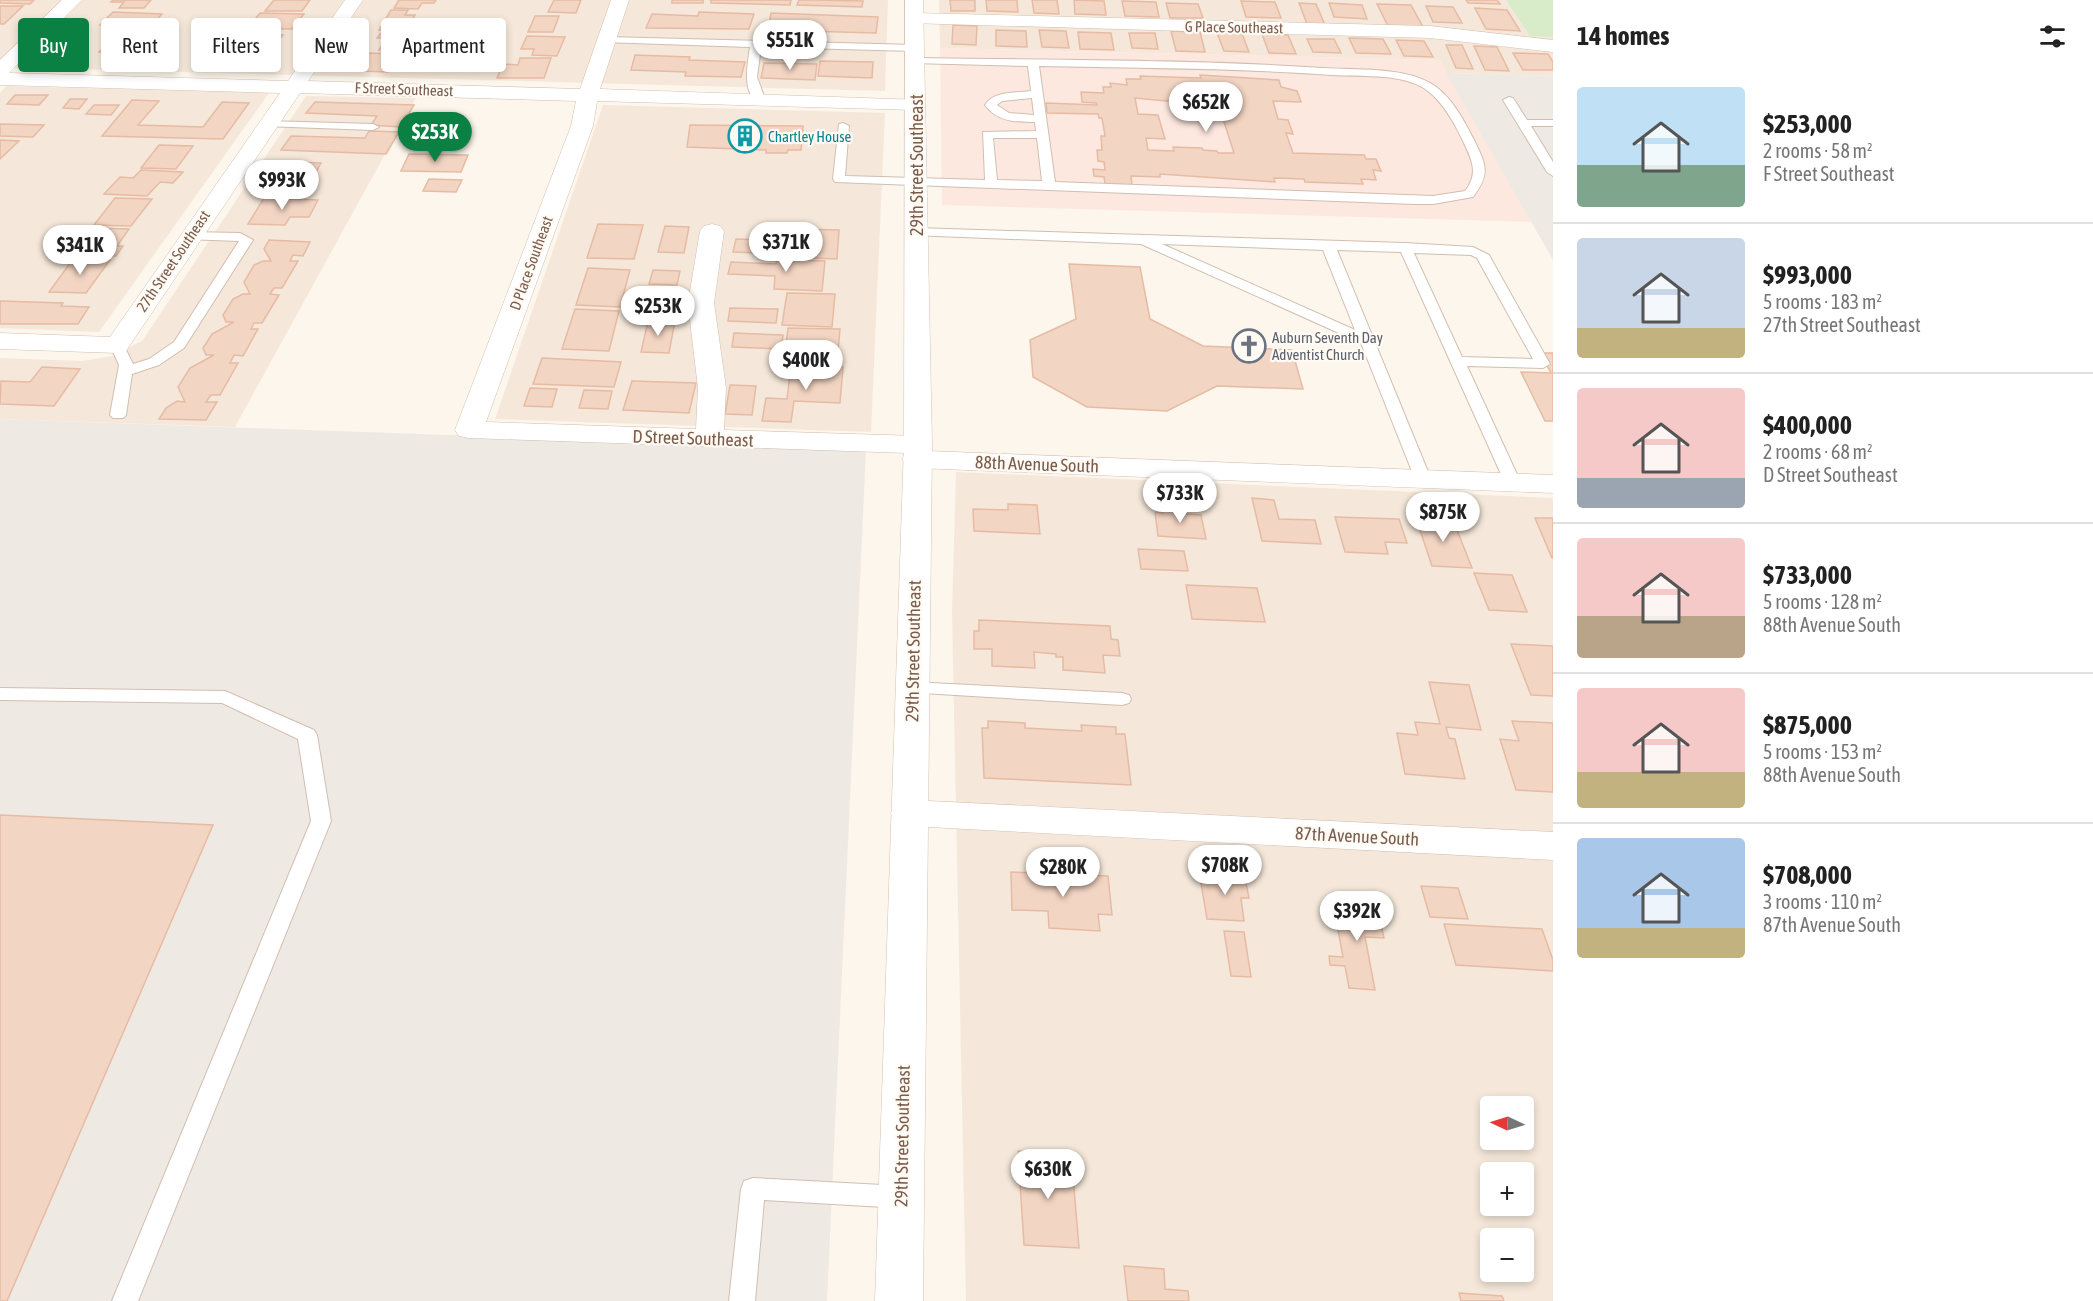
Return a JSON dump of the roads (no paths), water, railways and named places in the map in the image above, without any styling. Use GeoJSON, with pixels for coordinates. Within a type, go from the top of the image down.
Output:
{"type":"FeatureCollection","features":[{"type":"Feature","properties":{"kind":"street"},"geometry":{"type":"LineString","coordinates":[[0,71],[73,0]]}},
{"type":"Feature","properties":{"kind":"street","name":"27th Street Southeast"},"geometry":{"type":"LineString","coordinates":[[117,345],[354,0]]}},
{"type":"Feature","properties":{"kind":"street","name":"D Place Southeast"},"geometry":{"type":"LineString","coordinates":[[469,430],[582,126],[588,94],[620,0]]}},
{"type":"Feature","properties":{"kind":"street","name":"G Place Southeast"},"geometry":{"type":"LineString","coordinates":[[914,6],[1225,18],[1431,32],[1553,46]]}},
{"type":"Feature","properties":{"kind":"street","name":"29th Street Southeast"},"geometry":{"type":"LineString","coordinates":[[899,1301],[917,452],[914,6]]}},
{"type":"Feature","properties":{"kind":"street","name":"F Street Southeast"},"geometry":{"type":"LineString","coordinates":[[0,79],[915,104]]}},
{"type":"Feature","properties":{"kind":"street"},"geometry":{"type":"LineString","coordinates":[[710,438],[712,388],[701,303],[712,231]]}},
{"type":"Feature","properties":{"kind":"street"},"geometry":{"type":"LineString","coordinates":[[0,341],[117,345]]}},
{"type":"Feature","properties":{"kind":"street","name":"D Street Southeast"},"geometry":{"type":"LineString","coordinates":[[469,430],[710,438],[917,452]]}},
{"type":"Feature","properties":{"kind":"street","name":"88th Avenue South"},"geometry":{"type":"LineString","coordinates":[[917,452],[1553,484]]}},
{"type":"Feature","properties":{"kind":"street","name":"87th Avenue South"},"geometry":{"type":"LineString","coordinates":[[909,813],[1553,846]]}},
{"type":"Feature","properties":{"kind":"lane"},"geometry":{"type":"LineString","coordinates":[[909,0],[914,6]]}},
{"type":"Feature","properties":{"kind":"lane"},"geometry":{"type":"LineString","coordinates":[[606,40],[756,44],[1033,64],[1265,67],[1398,76],[1426,85],[1441,98],[1459,121],[1480,164],[1479,182],[1469,194],[1433,200],[839,179],[843,126]]}},
{"type":"Feature","properties":{"kind":"lane"},"geometry":{"type":"LineString","coordinates":[[756,44],[751,77],[759,99]]}},
{"type":"Feature","properties":{"kind":"lane"},"geometry":{"type":"LineString","coordinates":[[1033,64],[1049,186]]}},
{"type":"Feature","properties":{"kind":"lane"},"geometry":{"type":"LineString","coordinates":[[1036,94],[1000,98],[993,101],[991,105],[993,110],[1001,114],[1040,119]]}},
{"type":"Feature","properties":{"kind":"lane"},"geometry":{"type":"LineString","coordinates":[[1509,100],[1553,172]]}},
{"type":"Feature","properties":{"kind":"lane"},"geometry":{"type":"LineString","coordinates":[[1522,123],[1553,123]]}},
{"type":"Feature","properties":{"kind":"lane"},"geometry":{"type":"LineString","coordinates":[[267,124],[373,127]]}},
{"type":"Feature","properties":{"kind":"lane"},"geometry":{"type":"LineString","coordinates":[[991,184],[987,134],[1042,135]]}},
{"type":"Feature","properties":{"kind":"lane"},"geometry":{"type":"LineString","coordinates":[[1536,147],[1553,147]]}},
{"type":"Feature","properties":{"kind":"lane"},"geometry":{"type":"LineString","coordinates":[[916,232],[1463,249],[1482,255],[1543,364],[1457,361]]}},
{"type":"Feature","properties":{"kind":"lane"},"geometry":{"type":"LineString","coordinates":[[125,370],[154,362],[179,345],[246,240],[240,237],[190,236]]}},
{"type":"Feature","properties":{"kind":"lane"},"geometry":{"type":"LineString","coordinates":[[1138,239],[1366,340]]}},
{"type":"Feature","properties":{"kind":"lane"},"geometry":{"type":"LineString","coordinates":[[1328,245],[1423,479]]}},
{"type":"Feature","properties":{"kind":"lane"},"geometry":{"type":"LineString","coordinates":[[1405,247],[1513,483]]}},
{"type":"Feature","properties":{"kind":"lane"},"geometry":{"type":"LineString","coordinates":[[117,345],[126,365],[118,415]]}},
{"type":"Feature","properties":{"kind":"lane"},"geometry":{"type":"LineString","coordinates":[[912,688],[1122,699]]}},
{"type":"Feature","properties":{"kind":"lane"},"geometry":{"type":"LineString","coordinates":[[0,694],[225,697],[307,735],[321,821],[125,1301]]}},
{"type":"Feature","properties":{"kind":"lane"},"geometry":{"type":"LineString","coordinates":[[742,1301],[753,1189],[901,1197]]}},
{"type":"Feature","properties":{"kind":"place","name":"Chartley House"},"geometry":{"type":"Point","coordinates":[745,136]}},
{"type":"Feature","properties":{"kind":"place","name":"Auburn Seventh Day Adventist Church"},"geometry":{"type":"Point","coordinates":[1249,346]}}]}
